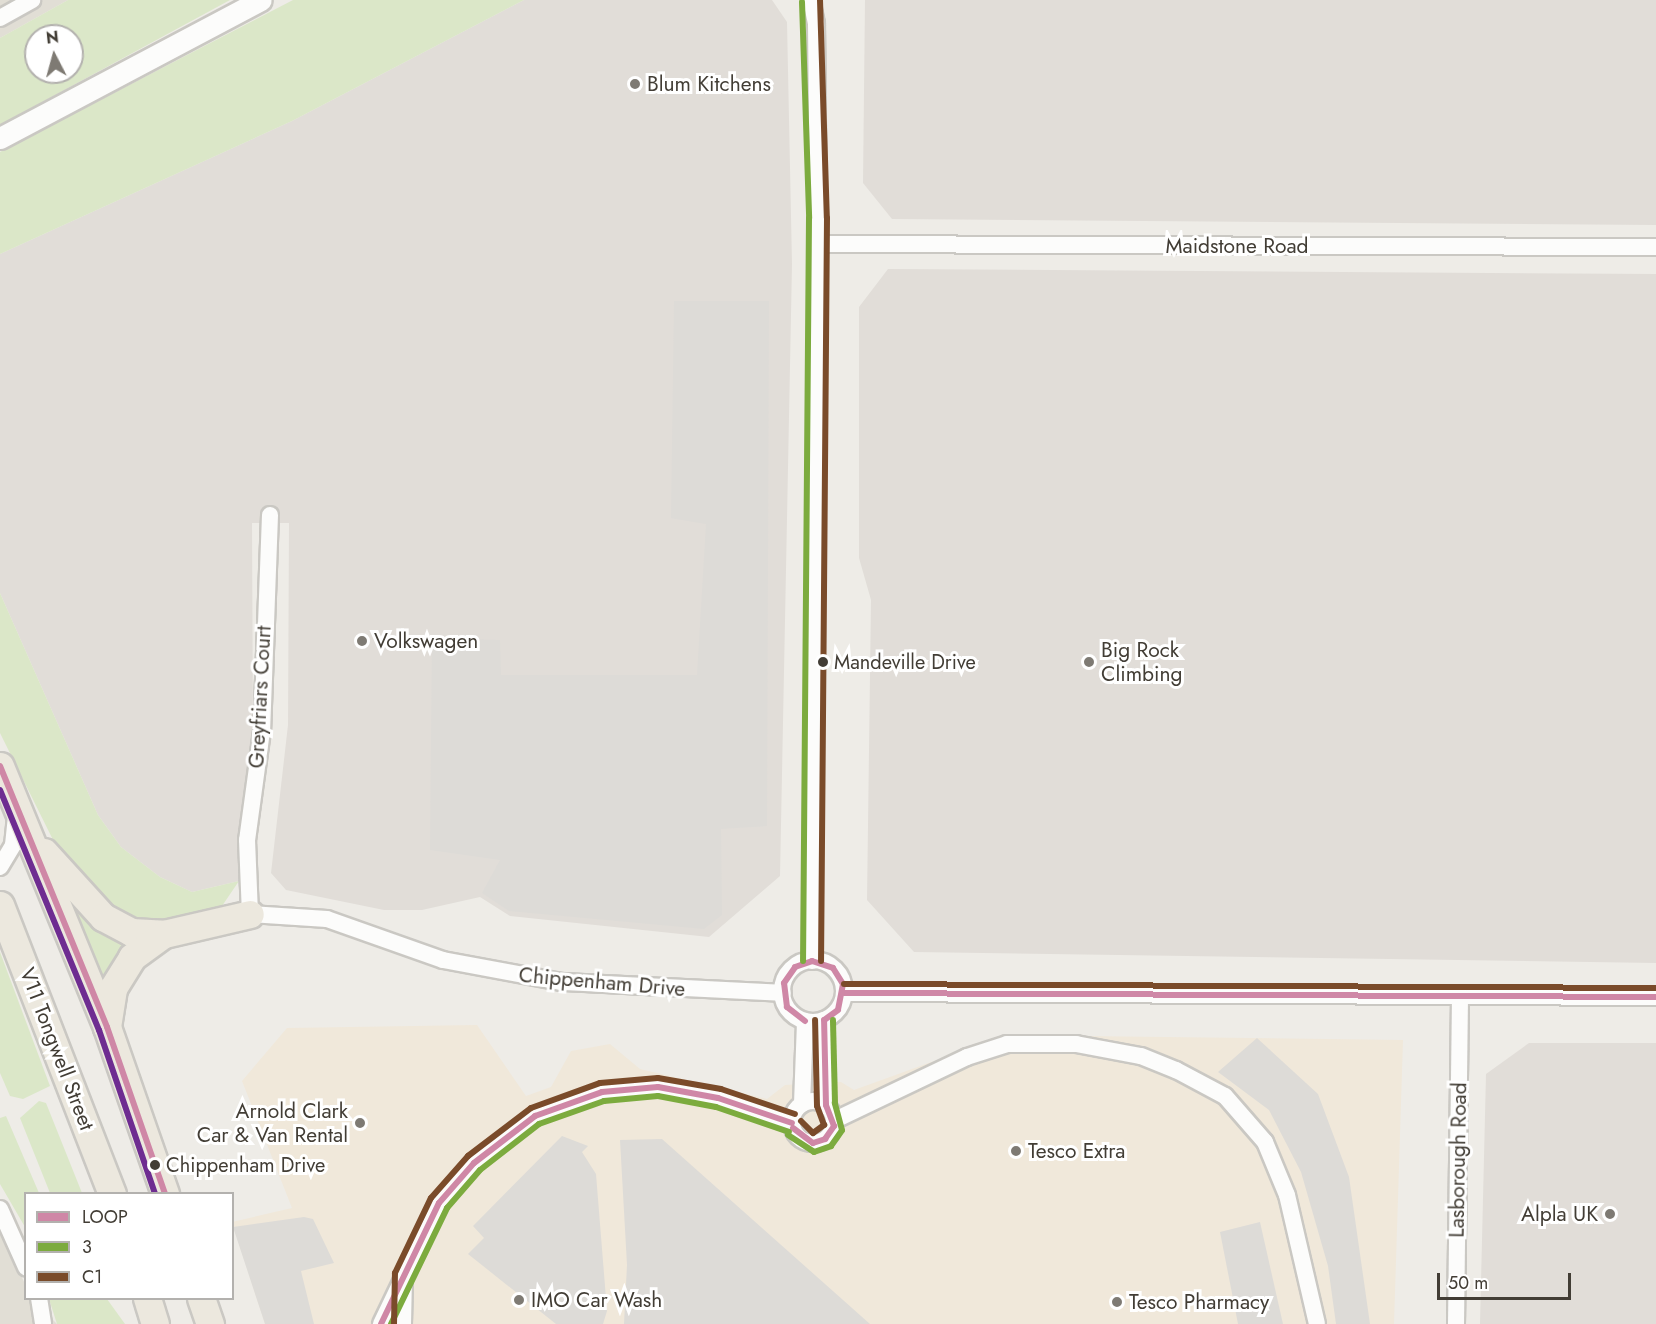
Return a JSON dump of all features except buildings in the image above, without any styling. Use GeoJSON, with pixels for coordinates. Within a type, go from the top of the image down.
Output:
{"type":"FeatureCollection","features":[{"type":"Feature","properties":{"kind":"highway"},"geometry":{"type":"LineString","coordinates":[[0,766],[30,835],[108,1032],[164,1192]]}},
{"type":"Feature","properties":{"kind":"highway"},"geometry":{"type":"LineString","coordinates":[[30,835],[103,917],[131,932],[164,934],[250,914]]}},
{"type":"Feature","properties":{"kind":"highway","name":"V11 Tongwell Street"},"geometry":{"type":"LineString","coordinates":[[0,905],[62,1058],[111,1192]]}},
{"type":"Feature","properties":{"kind":"highway"},"geometry":{"type":"LineString","coordinates":[[108,1032],[113,988],[132,957],[164,934]]}},
{"type":"Feature","properties":{"kind":"highway"},"geometry":{"type":"LineString","coordinates":[[147,1300],[156,1324]]}},
{"type":"Feature","properties":{"kind":"highway"},"geometry":{"type":"LineString","coordinates":[[201,1300],[210,1324]]}},
{"type":"Feature","properties":{"kind":"street"},"geometry":{"type":"LineString","coordinates":[[0,18],[32,0]]}},
{"type":"Feature","properties":{"kind":"street"},"geometry":{"type":"LineString","coordinates":[[0,138],[261,0]]}},
{"type":"Feature","properties":{"kind":"street"},"geometry":{"type":"LineString","coordinates":[[811,0],[816,24],[818,244],[812,961]]}},
{"type":"Feature","properties":{"kind":"street","name":"Maidstone Road"},"geometry":{"type":"LineString","coordinates":[[818,244],[1656,247]]}},
{"type":"Feature","properties":{"kind":"street","name":"Greyfriars Court"},"geometry":{"type":"LineString","coordinates":[[250,914],[248,840],[262,731],[270,515]]}},
{"type":"Feature","properties":{"kind":"street"},"geometry":{"type":"LineString","coordinates":[[0,867],[13,845],[17,804]]}},
{"type":"Feature","properties":{"kind":"street","name":"Chippenham Drive"},"geometry":{"type":"LineString","coordinates":[[250,914],[327,919],[443,960],[562,982],[783,993]]}},
{"type":"Feature","properties":{"kind":"street"},"geometry":{"type":"LineString","coordinates":[[0,938],[34,988]]}},
{"type":"Feature","properties":{"kind":"street"},"geometry":{"type":"LineString","coordinates":[[812,961],[833,968],[844,993],[838,1010],[824,1020],[805,1021],[792,1013],[783,993],[788,974],[812,961]]}},
{"type":"Feature","properties":{"kind":"street"},"geometry":{"type":"LineString","coordinates":[[844,993],[1656,997]]}},
{"type":"Feature","properties":{"kind":"street","name":"Lasborough Road"},"geometry":{"type":"LineString","coordinates":[[1456,1324],[1460,996]]}},
{"type":"Feature","properties":{"kind":"street"},"geometry":{"type":"LineString","coordinates":[[381,1324],[427,1222],[460,1176],[501,1139],[554,1107],[602,1092],[658,1087],[718,1098],[792,1123],[800,1138],[813,1143],[829,1136],[834,1120],[826,1104],[824,1020]]}},
{"type":"Feature","properties":{"kind":"street"},"geometry":{"type":"LineString","coordinates":[[792,1123],[802,1104],[805,1021]]}},
{"type":"Feature","properties":{"kind":"street"},"geometry":{"type":"LineString","coordinates":[[834,1120],[967,1057],[1007,1044],[1076,1044],[1141,1056],[1176,1070],[1225,1096],[1265,1142],[1287,1195],[1317,1324]]}},
{"type":"Feature","properties":{"kind":"street"},"geometry":{"type":"LineString","coordinates":[[802,1104],[826,1104]]}},
{"type":"Feature","properties":{"kind":"street"},"geometry":{"type":"LineString","coordinates":[[0,1209],[24,1263]]}},
{"type":"Feature","properties":{"kind":"street"},"geometry":{"type":"LineString","coordinates":[[403,1324],[404,1275]]}},
{"type":"Feature","properties":{"kind":"street"},"geometry":{"type":"LineString","coordinates":[[39,1300],[43,1324]]}},
{"type":"Feature","properties":{"kind":"shaded area"},"geometry":{"type":"Polygon","coordinates":[[[0,0],[68,0],[24,24],[0,38],[0,0]]]}},
{"type":"Feature","properties":{"kind":"shaded area"},"geometry":{"type":"Polygon","coordinates":[[[524,0],[772,0],[787,22],[792,264],[780,876],[709,937],[510,916],[480,897],[422,910],[384,910],[286,890],[271,873],[288,725],[289,523],[252,523],[253,734],[239,881],[192,892],[160,877],[121,847],[98,815],[0,593],[0,254],[292,121],[524,0]]]}},
{"type":"Feature","properties":{"kind":"shaded area"},"geometry":{"type":"Polygon","coordinates":[[[865,0],[1656,0],[1656,225],[892,219],[863,183],[865,0]]]}},
{"type":"Feature","properties":{"kind":"shaded area"},"geometry":{"type":"Polygon","coordinates":[[[888,269],[1656,274],[1656,963],[914,952],[867,900],[871,600],[859,558],[859,307],[888,269]]]}},
{"type":"Feature","properties":{"kind":"shaded area"},"geometry":{"type":"Polygon","coordinates":[[[674,301],[769,301],[767,826],[721,829],[722,915],[704,929],[509,911],[482,893],[500,860],[430,850],[432,638],[500,640],[501,675],[697,675],[706,524],[671,518],[674,301]]]}},
{"type":"Feature","properties":{"kind":"shaded area"},"geometry":{"type":"Polygon","coordinates":[[[477,1025],[526,1096],[551,1087],[571,1051],[610,1044],[640,1069],[767,1099],[785,1085],[841,1082],[854,1090],[1006,1035],[1403,1040],[1394,1324],[265,1324],[234,1228],[234,1222],[292,1208],[242,1081],[287,1028],[477,1025]]]}},
{"type":"Feature","properties":{"kind":"shaded area"},"geometry":{"type":"Polygon","coordinates":[[[1257,1038],[1318,1094],[1349,1177],[1370,1324],[1336,1324],[1328,1266],[1301,1172],[1269,1110],[1218,1072],[1257,1038]]]}},
{"type":"Feature","properties":{"kind":"shaded area"},"geometry":{"type":"Polygon","coordinates":[[[1529,1043],[1656,1043],[1656,1324],[1480,1324],[1486,1074],[1529,1043]]]}},
{"type":"Feature","properties":{"kind":"shaded area"},"geometry":{"type":"Polygon","coordinates":[[[562,1136],[588,1146],[582,1152],[596,1174],[607,1311],[603,1324],[556,1324],[468,1254],[484,1238],[473,1226],[562,1136]]]}},
{"type":"Feature","properties":{"kind":"shaded area"},"geometry":{"type":"Polygon","coordinates":[[[662,1139],[870,1324],[624,1324],[627,1265],[620,1140],[662,1139]]]}},
{"type":"Feature","properties":{"kind":"shaded area"},"geometry":{"type":"Polygon","coordinates":[[[304,1217],[313,1219],[334,1263],[301,1271],[314,1324],[265,1324],[234,1227],[304,1217]]]}},
{"type":"Feature","properties":{"kind":"shaded area"},"geometry":{"type":"Polygon","coordinates":[[[1260,1222],[1283,1324],[1238,1324],[1220,1232],[1260,1222]]]}},
{"type":"Feature","properties":{"kind":"shaded area"},"geometry":{"type":"Polygon","coordinates":[[[0,1231],[24,1282],[24,1300],[33,1300],[57,1324],[0,1324],[0,1231]]]}},
{"type":"Feature","properties":{"kind":"green space"},"geometry":{"type":"Polygon","coordinates":[[[68,0],[230,0],[84,79],[84,24],[25,24],[68,0]]]}},
{"type":"Feature","properties":{"kind":"green space"},"geometry":{"type":"Polygon","coordinates":[[[293,0],[524,0],[292,121],[0,254],[0,152],[293,0]]]}},
{"type":"Feature","properties":{"kind":"green space"},"geometry":{"type":"Polygon","coordinates":[[[24,25],[24,84],[75,84],[0,125],[0,38],[24,25]]]}},
{"type":"Feature","properties":{"kind":"green space"},"geometry":{"type":"Polygon","coordinates":[[[0,593],[98,815],[121,847],[160,877],[192,892],[239,881],[222,906],[156,923],[119,917],[59,852],[0,733],[0,593]]]}},
{"type":"Feature","properties":{"kind":"green space"},"geometry":{"type":"Polygon","coordinates":[[[70,899],[134,940],[103,983],[70,902],[70,899]]]}},
{"type":"Feature","properties":{"kind":"green space"},"geometry":{"type":"Polygon","coordinates":[[[0,952],[50,1086],[23,1099],[10,1096],[0,1073],[0,952]]]}},
{"type":"Feature","properties":{"kind":"green space"},"geometry":{"type":"Polygon","coordinates":[[[39,1101],[46,1103],[82,1192],[50,1192],[20,1118],[39,1101]]]}},
{"type":"Feature","properties":{"kind":"green space"},"geometry":{"type":"Polygon","coordinates":[[[6,1116],[39,1192],[24,1192],[24,1225],[0,1184],[0,1118],[6,1116]]]}},
{"type":"Feature","properties":{"kind":"green space"},"geometry":{"type":"Polygon","coordinates":[[[49,1300],[108,1300],[125,1324],[57,1324],[49,1300]]]}},
{"type":"Feature","properties":{"kind":"transit line","name":"C1"},"geometry":{"type":"LineString","coordinates":[[820,0],[827,218],[821,961]]}},
{"type":"Feature","properties":{"kind":"transit line","name":"3"},"geometry":{"type":"LineString","coordinates":[[802,2],[809,218],[803,961]]}},
{"type":"Feature","properties":{"kind":"transit line","name":"LOOP"},"geometry":{"type":"LineString","coordinates":[[0,766],[107,1027],[164,1192]]}},
{"type":"Feature","properties":{"kind":"transit line"},"geometry":{"type":"LineString","coordinates":[[0,790],[99,1030],[154,1192]]}},
{"type":"Feature","properties":{"kind":"transit line","name":"LOOP"},"geometry":{"type":"LineString","coordinates":[[805,1021],[787,1007],[784,983],[795,967],[812,961],[833,968],[843,984],[838,1010],[824,1020]]}},
{"type":"Feature","properties":{"kind":"transit line","name":"C1"},"geometry":{"type":"LineString","coordinates":[[844,984],[1656,988]]}},
{"type":"Feature","properties":{"kind":"transit line","name":"LOOP"},"geometry":{"type":"LineString","coordinates":[[844,993],[1656,997]]}},
{"type":"Feature","properties":{"kind":"transit line","name":"C1"},"geometry":{"type":"LineString","coordinates":[[801,1121],[813,1133],[824,1125],[817,1106],[815,1020]]}},
{"type":"Feature","properties":{"kind":"transit line","name":"LOOP"},"geometry":{"type":"LineString","coordinates":[[793,1128],[813,1143],[825,1139],[834,1126],[826,1105],[824,1020]]}},
{"type":"Feature","properties":{"kind":"transit line","name":"3"},"geometry":{"type":"LineString","coordinates":[[788,1135],[814,1152],[831,1146],[842,1130],[835,1103],[833,1020]]}},
{"type":"Feature","properties":{"kind":"transit line","name":"C1"},"geometry":{"type":"LineString","coordinates":[[394,1324],[395,1273],[431,1198],[468,1156],[531,1108],[600,1083],[658,1078],[721,1089],[795,1114]]}},
{"type":"Feature","properties":{"kind":"transit line","name":"LOOP"},"geometry":{"type":"LineString","coordinates":[[381,1324],[439,1203],[474,1163],[535,1116],[602,1092],[658,1087],[718,1098],[792,1123]]}},
{"type":"Feature","properties":{"kind":"transit line","name":"3"},"geometry":{"type":"LineString","coordinates":[[391,1324],[447,1208],[480,1170],[539,1124],[604,1101],[658,1096],[716,1107],[789,1132]]}},
{"type":"Feature","properties":{"kind":"place","name":"Blum Kitchens"},"geometry":{"type":"Point","coordinates":[635,84]}},
{"type":"Feature","properties":{"kind":"place","name":"Volkswagen"},"geometry":{"type":"Point","coordinates":[362,641]}},
{"type":"Feature","properties":{"kind":"place","name":"Mandeville Drive"},"geometry":{"type":"Point","coordinates":[823,662]}},
{"type":"Feature","properties":{"kind":"place","name":"Big Rock Climbing"},"geometry":{"type":"Point","coordinates":[1089,662]}},
{"type":"Feature","properties":{"kind":"place","name":"Arnold Clark Car & Van Rental"},"geometry":{"type":"Point","coordinates":[360,1123]}},
{"type":"Feature","properties":{"kind":"place","name":"Tesco Extra"},"geometry":{"type":"Point","coordinates":[1016,1151]}},
{"type":"Feature","properties":{"kind":"place","name":"Chippenham Drive"},"geometry":{"type":"Point","coordinates":[155,1165]}},
{"type":"Feature","properties":{"kind":"place","name":"Alpla UK"},"geometry":{"type":"Point","coordinates":[1610,1214]}},
{"type":"Feature","properties":{"kind":"place","name":"IMO Car Wash"},"geometry":{"type":"Point","coordinates":[519,1300]}},
{"type":"Feature","properties":{"kind":"place","name":"Tesco Pharmacy"},"geometry":{"type":"Point","coordinates":[1117,1302]}}]}
